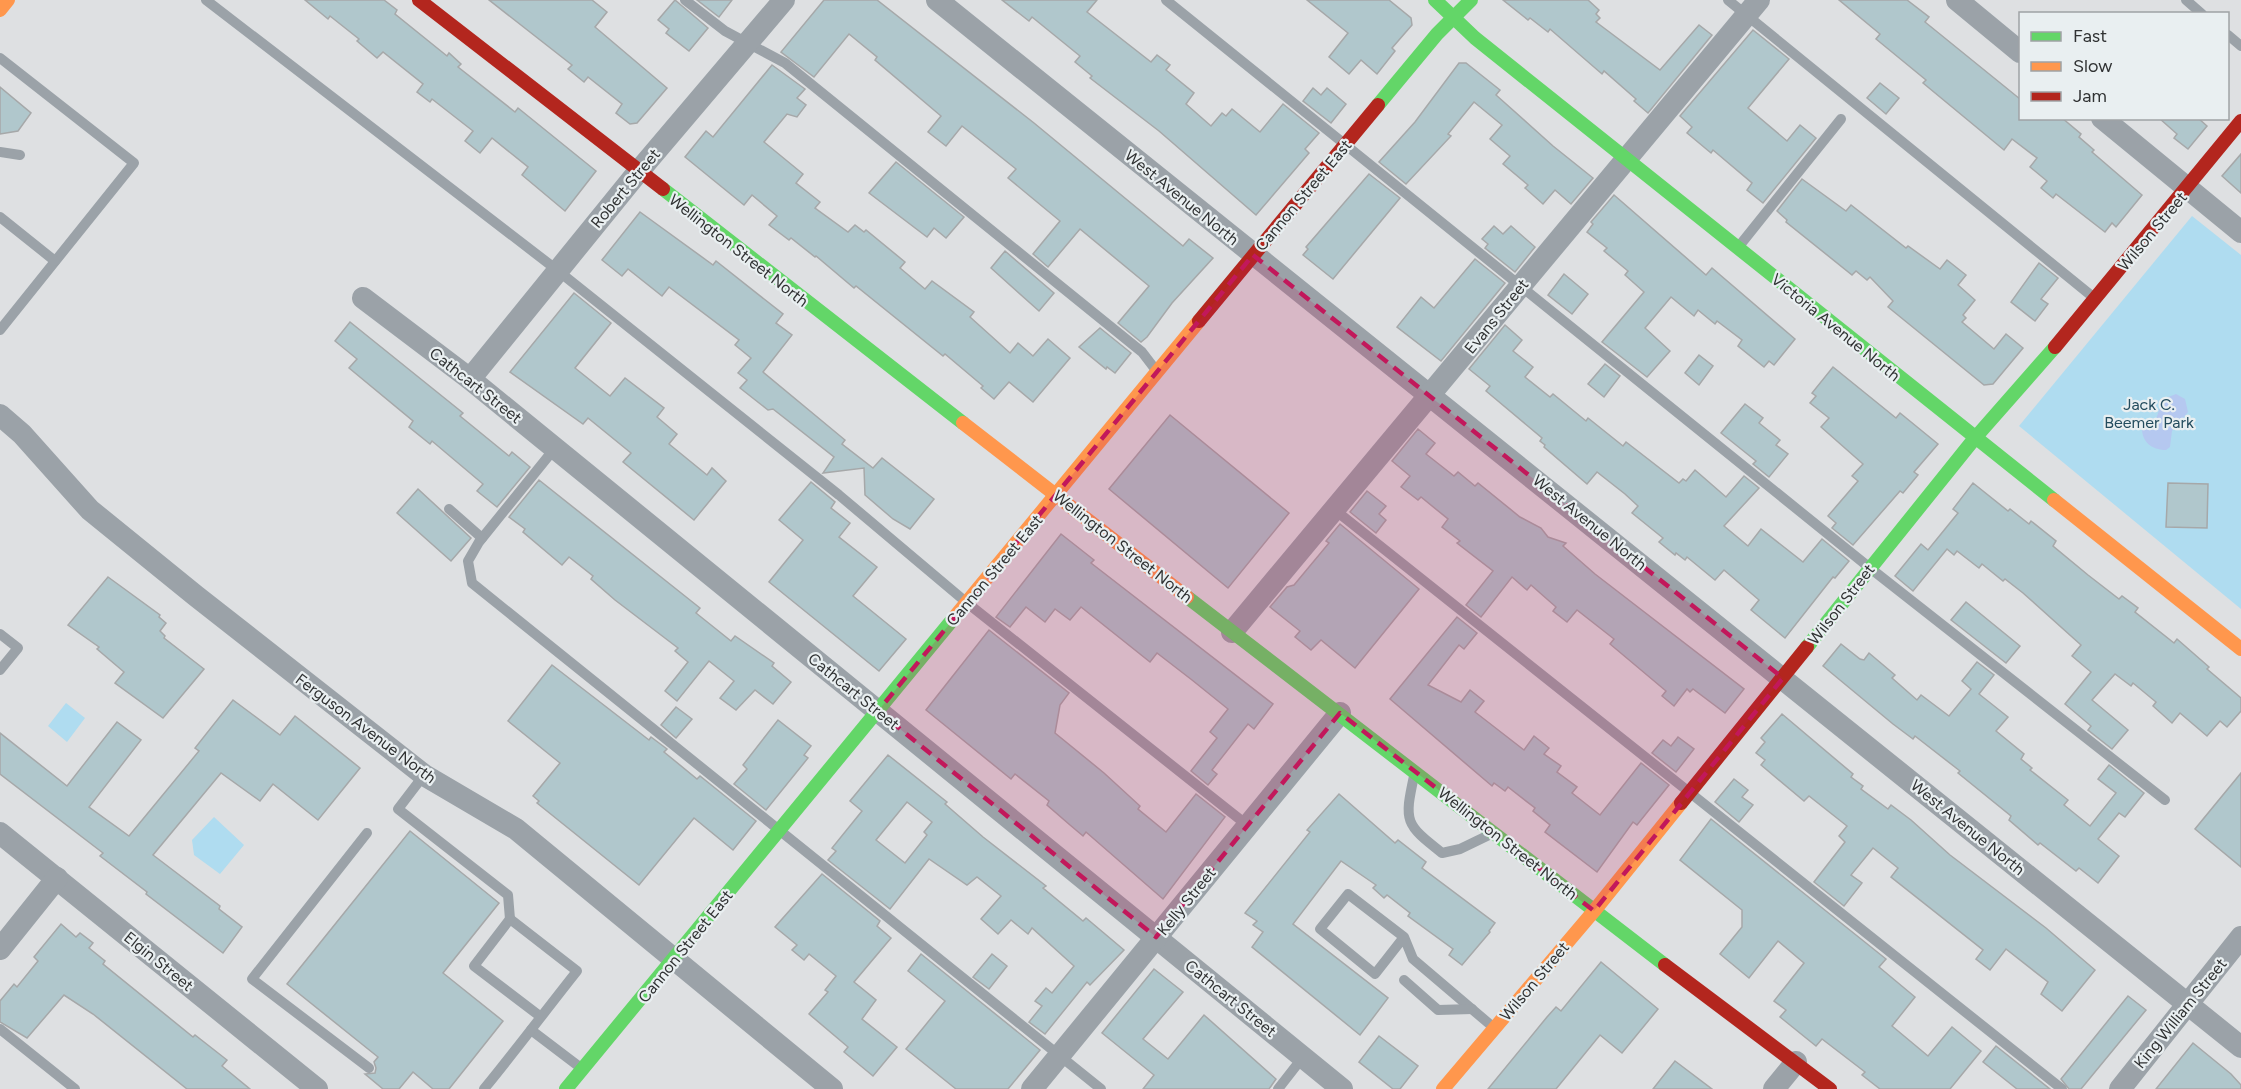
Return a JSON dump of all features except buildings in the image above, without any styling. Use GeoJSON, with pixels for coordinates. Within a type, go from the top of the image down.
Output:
{"type":"FeatureCollection","features":[{"type":"Feature","properties":{"kind":"main road"},"geometry":{"type":"LineString","coordinates":[[0,10],[8,0]]}},
{"type":"Feature","properties":{"kind":"main road","name":"Wellington Street North"},"geometry":{"type":"LineString","coordinates":[[419,0],[1232,632],[1415,770],[1594,911],[1830,1089]]}},
{"type":"Feature","properties":{"kind":"main road","name":"Victoria Avenue North"},"geometry":{"type":"LineString","coordinates":[[1435,0],[1470,34],[2241,650]]}},
{"type":"Feature","properties":{"kind":"main road","name":"Cannon Street East"},"geometry":{"type":"LineString","coordinates":[[566,1089],[1253,255],[1471,0]]}},
{"type":"Feature","properties":{"kind":"main road","name":"Wilson Street"},"geometry":{"type":"LineString","coordinates":[[1443,1089],[1594,911],[1975,438],[2095,299],[2241,121]]}},
{"type":"Feature","properties":{"kind":"street","name":"Robert Street"},"geometry":{"type":"LineString","coordinates":[[470,379],[638,172],[784,0]]}},
{"type":"Feature","properties":{"kind":"street","name":"West Avenue North"},"geometry":{"type":"LineString","coordinates":[[937,0],[2241,1047]]}},
{"type":"Feature","properties":{"kind":"street"},"geometry":{"type":"LineString","coordinates":[[1957,0],[2019,51]]}},
{"type":"Feature","properties":{"kind":"street","name":"Evans Street"},"geometry":{"type":"LineString","coordinates":[[1232,632],[1753,7]]}},
{"type":"Feature","properties":{"kind":"street"},"geometry":{"type":"LineString","coordinates":[[2104,120],[2241,232]]}},
{"type":"Feature","properties":{"kind":"street","name":"Cathcart Street"},"geometry":{"type":"LineString","coordinates":[[363,298],[470,379],[1342,1089]]}},
{"type":"Feature","properties":{"kind":"street","name":"Ferguson Avenue North"},"geometry":{"type":"LineString","coordinates":[[0,416],[22,434],[90,510],[424,775],[516,829],[832,1089]]}},
{"type":"Feature","properties":{"kind":"street","name":"Kelly Street"},"geometry":{"type":"LineString","coordinates":[[1032,1089],[1341,713]]}},
{"type":"Feature","properties":{"kind":"street","name":"Elgin Street"},"geometry":{"type":"LineString","coordinates":[[0,833],[317,1089]]}},
{"type":"Feature","properties":{"kind":"street"},"geometry":{"type":"LineString","coordinates":[[0,949],[57,878]]}},
{"type":"Feature","properties":{"kind":"street","name":"King William Street"},"geometry":{"type":"LineString","coordinates":[[2120,1089],[2241,937]]}},
{"type":"Feature","properties":{"kind":"street"},"geometry":{"type":"LineString","coordinates":[[1774,1089],[1796,1062]]}},
{"type":"Feature","properties":{"kind":"lane"},"geometry":{"type":"LineString","coordinates":[[206,0],[557,270],[839,495],[966,602],[1247,825]]}},
{"type":"Feature","properties":{"kind":"lane"},"geometry":{"type":"LineString","coordinates":[[685,0],[725,31],[785,63],[1142,351],[1157,372]]}},
{"type":"Feature","properties":{"kind":"lane"},"geometry":{"type":"LineString","coordinates":[[1166,0],[1870,568],[2165,800]]}},
{"type":"Feature","properties":{"kind":"lane"},"geometry":{"type":"LineString","coordinates":[[1728,0],[1753,7],[2095,299]]}},
{"type":"Feature","properties":{"kind":"lane"},"geometry":{"type":"LineString","coordinates":[[2186,0],[2200,12]]}},
{"type":"Feature","properties":{"kind":"lane"},"geometry":{"type":"LineString","coordinates":[[2229,36],[2241,46]]}},
{"type":"Feature","properties":{"kind":"lane"},"geometry":{"type":"LineString","coordinates":[[0,58],[134,163],[0,330]]}},
{"type":"Feature","properties":{"kind":"lane"},"geometry":{"type":"LineString","coordinates":[[1738,248],[1841,119]]}},
{"type":"Feature","properties":{"kind":"lane"},"geometry":{"type":"LineString","coordinates":[[0,152],[20,155]]}},
{"type":"Feature","properties":{"kind":"lane"},"geometry":{"type":"LineString","coordinates":[[0,217],[55,261]]}},
{"type":"Feature","properties":{"kind":"lane"},"geometry":{"type":"LineString","coordinates":[[555,448],[482,538],[468,561],[472,583],[1101,1089]]}},
{"type":"Feature","properties":{"kind":"lane"},"geometry":{"type":"LineString","coordinates":[[449,509],[482,538]]}},
{"type":"Feature","properties":{"kind":"lane"},"geometry":{"type":"LineString","coordinates":[[1335,510],[2062,1089]]}},
{"type":"Feature","properties":{"kind":"lane"},"geometry":{"type":"LineString","coordinates":[[0,634],[18,648],[0,670]]}},
{"type":"Feature","properties":{"kind":"lane"},"geometry":{"type":"LineString","coordinates":[[1415,770],[1408,806],[1413,831],[1442,853],[1460,849],[1494,832]]}},
{"type":"Feature","properties":{"kind":"lane"},"geometry":{"type":"LineString","coordinates":[[424,775],[398,809],[508,895],[510,919],[474,966],[541,1017]]}},
{"type":"Feature","properties":{"kind":"lane"},"geometry":{"type":"LineString","coordinates":[[367,833],[252,979],[369,1068]]}},
{"type":"Feature","properties":{"kind":"lane"},"geometry":{"type":"LineString","coordinates":[[1404,937],[1375,974],[1320,929],[1348,894],[1404,937],[1413,959],[1494,1028]]}},
{"type":"Feature","properties":{"kind":"lane"},"geometry":{"type":"LineString","coordinates":[[484,1089],[577,971],[510,919]]}},
{"type":"Feature","properties":{"kind":"lane"},"geometry":{"type":"LineString","coordinates":[[1404,980],[1438,1010],[1472,1009]]}},
{"type":"Feature","properties":{"kind":"lane"},"geometry":{"type":"LineString","coordinates":[[0,1029],[75,1089]]}},
{"type":"Feature","properties":{"kind":"lane"},"geometry":{"type":"LineString","coordinates":[[531,1030],[583,1070]]}},
{"type":"Feature","properties":{"kind":"lane"},"geometry":{"type":"LineString","coordinates":[[1278,1089],[1303,1057]]}},
{"type":"Feature","properties":{"kind":"highlighted area"},"geometry":{"type":"Polygon","coordinates":[[[1253,255],[1783,678],[1594,911],[1340,713],[1156,937],[878,711],[1253,255]]]}},
{"type":"Feature","properties":{"kind":"green space","name":"Jack C. Beemer Park"},"geometry":{"type":"Polygon","coordinates":[[[2192,216],[2241,255],[2241,609],[2019,426],[2192,216]]]}},
{"type":"Feature","properties":{"kind":"green space"},"geometry":{"type":"Polygon","coordinates":[[[66,703],[85,718],[67,742],[48,726],[66,703]]]}},
{"type":"Feature","properties":{"kind":"green space"},"geometry":{"type":"Polygon","coordinates":[[[214,817],[244,845],[220,874],[194,855],[192,840],[214,817]]]}},
{"type":"Feature","properties":{"kind":"shaded area"},"geometry":{"type":"Polygon","coordinates":[[[2176,394],[2185,399],[2188,412],[2172,431],[2170,447],[2166,450],[2157,449],[2144,439],[2142,430],[2156,419],[2163,399],[2176,394]]]}},
{"type":"Feature","properties":{"kind":"traffic: fast"},"geometry":{"type":"LineString","coordinates":[[1435,0],[1475,38],[2054,500]]}},
{"type":"Feature","properties":{"kind":"traffic: fast"},"geometry":{"type":"LineString","coordinates":[[1378,105],[1437,34],[1471,0]]}},
{"type":"Feature","properties":{"kind":"traffic: fast"},"geometry":{"type":"LineString","coordinates":[[663,189],[963,423]]}},
{"type":"Feature","properties":{"kind":"traffic: fast"},"geometry":{"type":"LineString","coordinates":[[1807,647],[1975,438],[2055,347]]}},
{"type":"Feature","properties":{"kind":"traffic: fast"},"geometry":{"type":"LineString","coordinates":[[1187,597],[1665,965]]}},
{"type":"Feature","properties":{"kind":"traffic: fast"},"geometry":{"type":"LineString","coordinates":[[566,1089],[953,619]]}},
{"type":"Feature","properties":{"kind":"traffic: slow"},"geometry":{"type":"LineString","coordinates":[[0,10],[8,0]]}},
{"type":"Feature","properties":{"kind":"traffic: slow"},"geometry":{"type":"LineString","coordinates":[[953,619],[1199,321]]}},
{"type":"Feature","properties":{"kind":"traffic: slow"},"geometry":{"type":"LineString","coordinates":[[963,423],[1187,597]]}},
{"type":"Feature","properties":{"kind":"traffic: slow"},"geometry":{"type":"LineString","coordinates":[[2054,500],[2241,649]]}},
{"type":"Feature","properties":{"kind":"traffic: slow"},"geometry":{"type":"LineString","coordinates":[[1443,1089],[1594,911],[1681,803]]}},
{"type":"Feature","properties":{"kind":"traffic: jam"},"geometry":{"type":"LineString","coordinates":[[419,0],[663,189]]}},
{"type":"Feature","properties":{"kind":"traffic: jam"},"geometry":{"type":"LineString","coordinates":[[1199,321],[1378,105]]}},
{"type":"Feature","properties":{"kind":"traffic: jam"},"geometry":{"type":"LineString","coordinates":[[2055,347],[2241,121]]}},
{"type":"Feature","properties":{"kind":"traffic: jam"},"geometry":{"type":"LineString","coordinates":[[1681,803],[1807,647]]}},
{"type":"Feature","properties":{"kind":"traffic: jam"},"geometry":{"type":"LineString","coordinates":[[1665,965],[1830,1089]]}}]}
